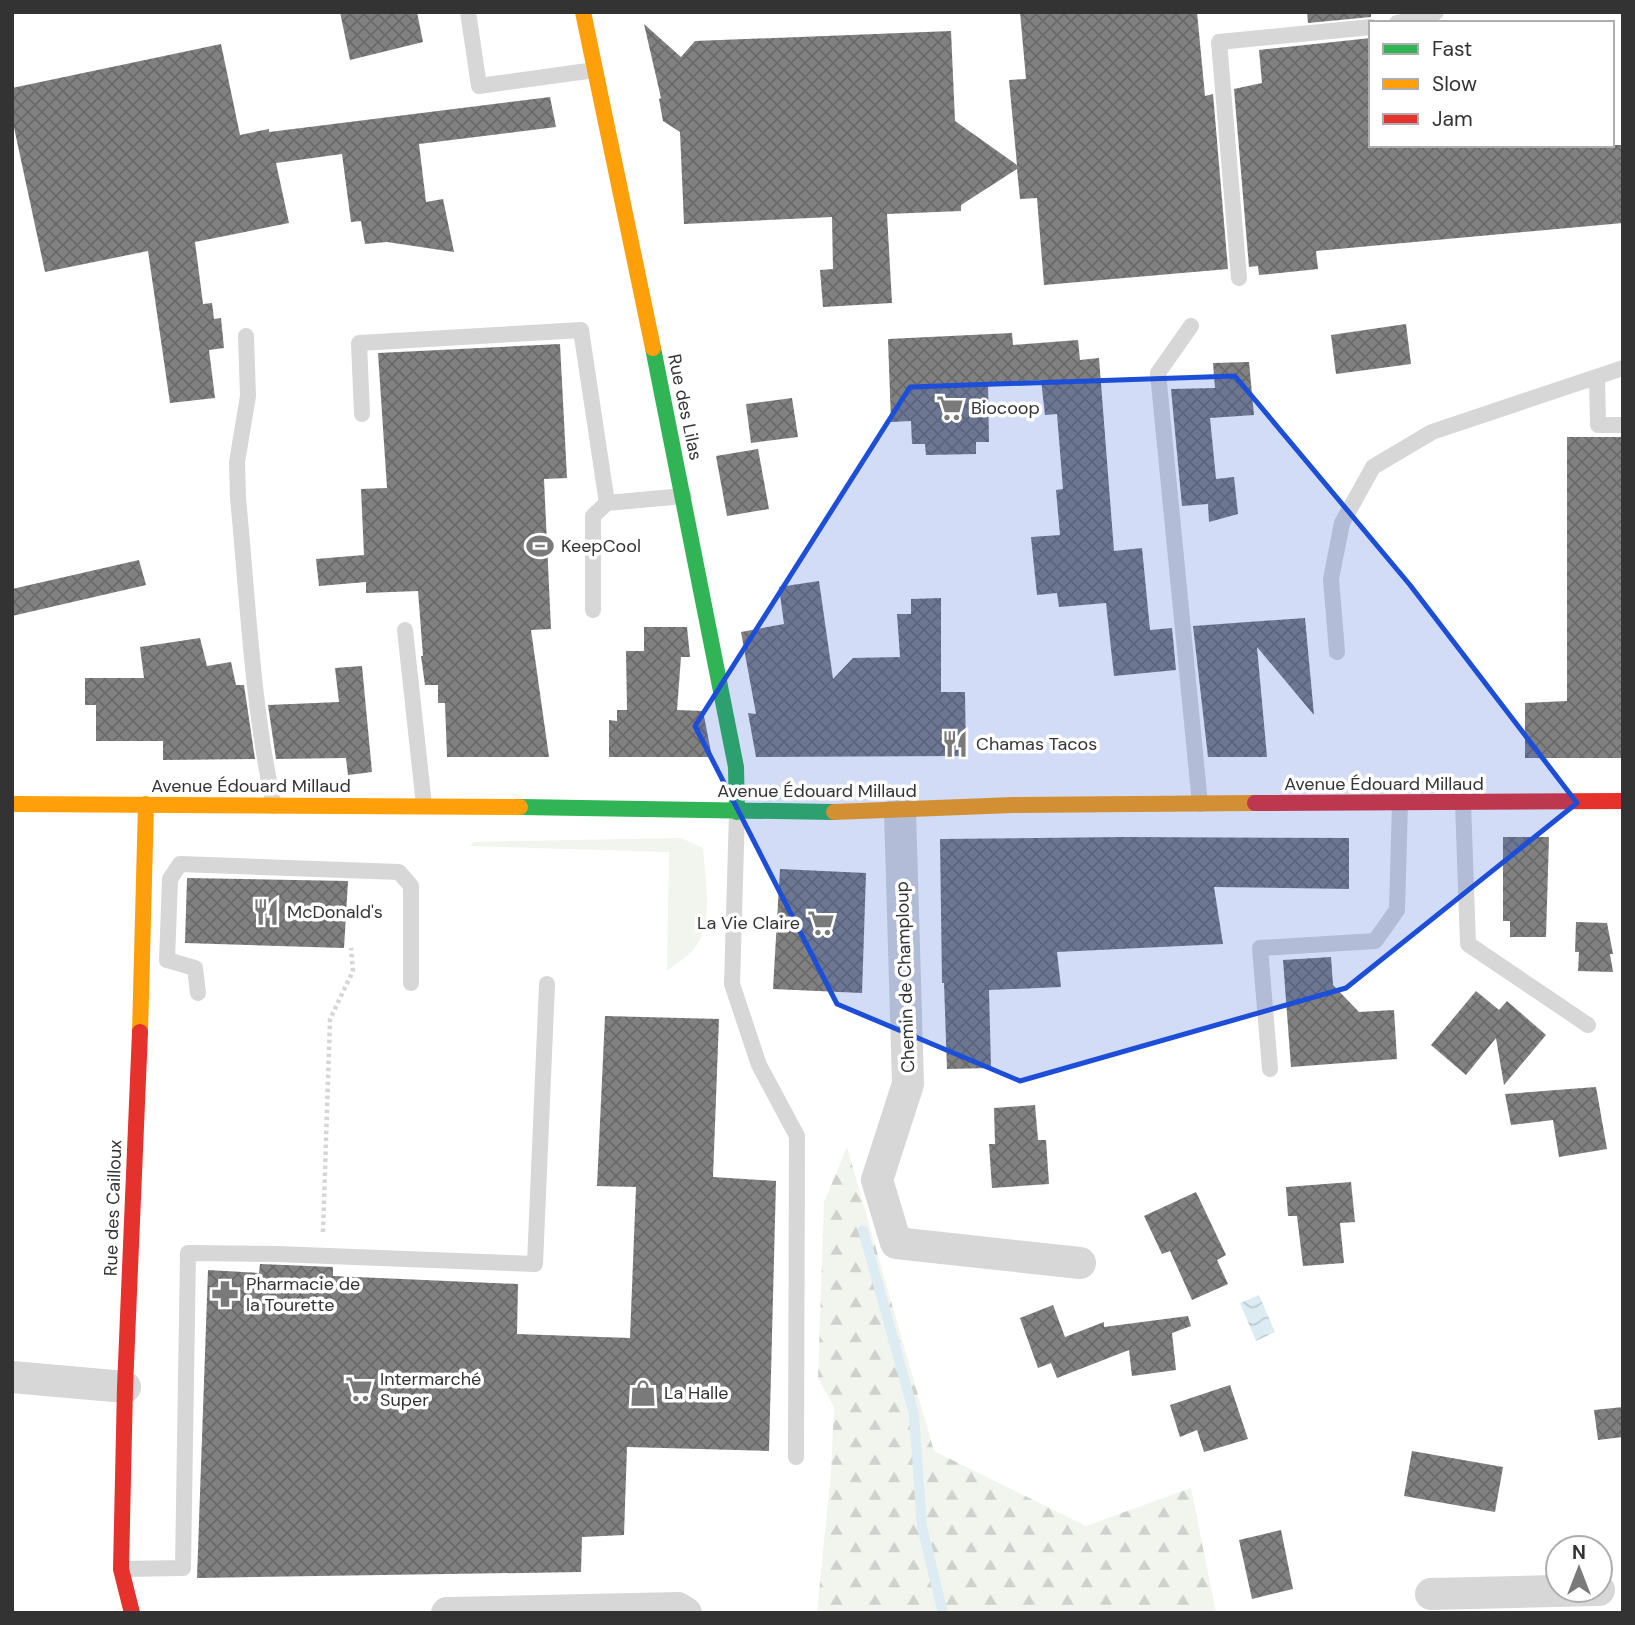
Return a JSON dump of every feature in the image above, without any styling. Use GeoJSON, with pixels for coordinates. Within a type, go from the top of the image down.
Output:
{"type":"FeatureCollection","features":[{"type":"Feature","properties":{"kind":"main road","name":"Rue des Lilas"},"geometry":{"type":"LineString","coordinates":[[583,12],[684,496],[736,767],[737,812]]}},
{"type":"Feature","properties":{"kind":"main road","name":"Avenue Édouard Millaud"},"geometry":{"type":"LineString","coordinates":[[12,804],[424,805],[737,812],[900,811],[1013,805],[1623,801]]}},
{"type":"Feature","properties":{"kind":"main road","name":"Rue des Cailloux"},"geometry":{"type":"LineString","coordinates":[[132,1613],[121,1569],[146,804]]}},
{"type":"Feature","properties":{"kind":"street","name":"Chemin de Champloup"},"geometry":{"type":"LineString","coordinates":[[900,811],[908,1084],[877,1180],[895,1243],[1080,1264]]}},
{"type":"Feature","properties":{"kind":"street"},"geometry":{"type":"LineString","coordinates":[[12,1377],[125,1387]]}},
{"type":"Feature","properties":{"kind":"street"},"geometry":{"type":"LineString","coordinates":[[1432,1594],[1544,1591]]}},
{"type":"Feature","properties":{"kind":"street"},"geometry":{"type":"LineString","coordinates":[[447,1613],[678,1608],[687,1613]]}},
{"type":"Feature","properties":{"kind":"lane"},"geometry":{"type":"LineString","coordinates":[[468,12],[479,86],[596,70]]}},
{"type":"Feature","properties":{"kind":"lane"},"geometry":{"type":"LineString","coordinates":[[1409,21],[1428,18],[1436,12]]}},
{"type":"Feature","properties":{"kind":"lane"},"geometry":{"type":"LineString","coordinates":[[1238,278],[1219,42],[1369,27]]}},
{"type":"Feature","properties":{"kind":"lane"},"geometry":{"type":"LineString","coordinates":[[1191,326],[1158,373],[1200,804]]}},
{"type":"Feature","properties":{"kind":"lane"},"geometry":{"type":"LineString","coordinates":[[362,414],[359,343],[581,330],[607,503]]}},
{"type":"Feature","properties":{"kind":"lane"},"geometry":{"type":"LineString","coordinates":[[246,336],[248,396],[237,462],[238,498],[264,760],[274,806]]}},
{"type":"Feature","properties":{"kind":"lane"},"geometry":{"type":"LineString","coordinates":[[1337,652],[1331,579],[1342,523],[1373,467],[1432,432],[1623,368]]}},
{"type":"Feature","properties":{"kind":"lane"},"geometry":{"type":"LineString","coordinates":[[1597,377],[1598,425],[1623,425]]}},
{"type":"Feature","properties":{"kind":"lane"},"geometry":{"type":"LineString","coordinates":[[593,610],[593,516],[607,503],[684,496]]}},
{"type":"Feature","properties":{"kind":"lane"},"geometry":{"type":"LineString","coordinates":[[405,630],[424,805]]}},
{"type":"Feature","properties":{"kind":"lane"},"geometry":{"type":"LineString","coordinates":[[1270,1069],[1260,948],[1375,941],[1397,910],[1400,803]]}},
{"type":"Feature","properties":{"kind":"lane"},"geometry":{"type":"LineString","coordinates":[[1463,803],[1468,944],[1588,1025]]}},
{"type":"Feature","properties":{"kind":"lane"},"geometry":{"type":"LineString","coordinates":[[737,812],[732,984],[759,1065],[797,1136],[796,1457]]}},
{"type":"Feature","properties":{"kind":"lane"},"geometry":{"type":"LineString","coordinates":[[198,993],[195,968],[167,960],[170,879],[180,864],[399,872],[411,886],[411,983]]}},
{"type":"Feature","properties":{"kind":"lane"},"geometry":{"type":"LineString","coordinates":[[121,1569],[183,1569],[188,1253],[535,1264],[547,985]]}},
{"type":"Feature","properties":{"kind":"path"},"geometry":{"type":"LineString","coordinates":[[312,1255],[323,1236],[330,1018],[353,971],[351,948]]}},
{"type":"Feature","properties":{"kind":"highlighted area"},"geometry":{"type":"Polygon","coordinates":[[[1235,376],[1410,585],[1577,803],[1346,988],[1020,1081],[837,1004],[695,726],[910,387],[1235,376]]]}},
{"type":"Feature","properties":{"kind":"green space"},"geometry":{"type":"Polygon","coordinates":[[[681,838],[703,848],[707,887],[706,915],[700,940],[687,956],[667,971],[669,852],[470,846],[474,842],[681,838]]]}},
{"type":"Feature","properties":{"kind":"green space"},"geometry":{"type":"Polygon","coordinates":[[[847,1147],[934,1451],[1086,1526],[1191,1488],[1216,1613],[817,1613],[831,1473],[834,1407],[818,1378],[824,1202],[847,1147]]]}},
{"type":"Feature","properties":{"kind":"water"},"geometry":{"type":"Polygon","coordinates":[[[1259,1295],[1275,1332],[1256,1341],[1240,1303],[1259,1295]]]}},
{"type":"Feature","properties":{"kind":"building"},"geometry":{"type":"Polygon","coordinates":[[[340,12],[417,12],[423,42],[350,60],[340,12]]]}},
{"type":"Feature","properties":{"kind":"building"},"geometry":{"type":"Polygon","coordinates":[[[1020,12],[1197,12],[1205,96],[1213,94],[1228,269],[1044,285],[1037,198],[1020,199],[1017,169],[961,205],[961,211],[887,214],[892,303],[823,307],[820,270],[833,269],[832,217],[684,224],[680,132],[663,121],[661,98],[644,24],[681,57],[695,41],[951,31],[955,121],[1017,165],[1009,80],[1026,79],[1020,12]]]}},
{"type":"Feature","properties":{"kind":"building"},"geometry":{"type":"Polygon","coordinates":[[[1307,12],[1371,12],[1371,17],[1308,23],[1307,12]]]}},
{"type":"Feature","properties":{"kind":"building"},"geometry":{"type":"Polygon","coordinates":[[[1369,38],[1369,147],[1623,145],[1623,223],[1316,251],[1318,269],[1259,275],[1258,266],[1249,267],[1234,89],[1262,83],[1259,50],[1369,38]]]}},
{"type":"Feature","properties":{"kind":"building"},"geometry":{"type":"Polygon","coordinates":[[[221,44],[240,135],[269,129],[269,132],[550,97],[556,127],[419,144],[426,202],[443,199],[454,252],[387,242],[365,244],[361,221],[351,222],[342,154],[276,163],[289,223],[195,242],[203,304],[212,303],[214,319],[221,318],[224,348],[209,350],[215,398],[170,403],[148,251],[45,272],[12,118],[12,88],[221,44]]]}},
{"type":"Feature","properties":{"kind":"building"},"geometry":{"type":"Polygon","coordinates":[[[1406,324],[1411,364],[1336,374],[1331,335],[1406,324]]]}},
{"type":"Feature","properties":{"kind":"building"},"geometry":{"type":"Polygon","coordinates":[[[1012,333],[1013,345],[1078,340],[1080,360],[1099,358],[1114,551],[1142,548],[1150,630],[1172,628],[1176,670],[1114,676],[1106,603],[1059,607],[1057,593],[1037,595],[1031,537],[1060,535],[1056,490],[1063,489],[1057,414],[1045,415],[1041,380],[988,385],[989,442],[976,442],[976,454],[926,455],[925,444],[912,444],[911,421],[891,422],[888,339],[1012,333]]]}},
{"type":"Feature","properties":{"kind":"building"},"geometry":{"type":"Polygon","coordinates":[[[560,344],[567,478],[544,479],[551,629],[531,630],[549,757],[447,757],[445,703],[438,703],[438,685],[425,685],[418,591],[366,593],[366,582],[319,586],[316,559],[364,555],[361,489],[387,488],[378,353],[560,344]]]}},
{"type":"Feature","properties":{"kind":"building"},"geometry":{"type":"Polygon","coordinates":[[[1249,362],[1254,415],[1210,418],[1216,479],[1234,477],[1238,514],[1209,522],[1208,504],[1182,506],[1171,389],[1215,388],[1213,363],[1249,362]]]}},
{"type":"Feature","properties":{"kind":"building"},"geometry":{"type":"Polygon","coordinates":[[[792,398],[798,437],[751,443],[746,404],[792,398]]]}},
{"type":"Feature","properties":{"kind":"building"},"geometry":{"type":"Polygon","coordinates":[[[1567,437],[1623,437],[1623,758],[1525,758],[1525,703],[1567,701],[1567,437]]]}},
{"type":"Feature","properties":{"kind":"building"},"geometry":{"type":"Polygon","coordinates":[[[758,449],[769,509],[727,516],[716,456],[758,449]]]}},
{"type":"Feature","properties":{"kind":"building"},"geometry":{"type":"Polygon","coordinates":[[[139,560],[146,585],[12,616],[12,589],[139,560]]]}},
{"type":"Feature","properties":{"kind":"building"},"geometry":{"type":"Polygon","coordinates":[[[819,581],[833,679],[853,658],[900,657],[897,614],[911,614],[911,599],[941,598],[941,692],[965,692],[966,756],[756,757],[748,713],[756,714],[741,632],[784,624],[779,587],[819,581]]]}},
{"type":"Feature","properties":{"kind":"building"},"geometry":{"type":"Polygon","coordinates":[[[1305,618],[1314,715],[1257,647],[1267,757],[1208,757],[1193,626],[1305,618]]]}},
{"type":"Feature","properties":{"kind":"building"},"geometry":{"type":"Polygon","coordinates":[[[644,627],[687,627],[690,657],[681,657],[677,710],[703,711],[712,757],[609,757],[609,720],[617,721],[617,710],[627,710],[626,651],[644,651],[644,627]]]}},
{"type":"Feature","properties":{"kind":"building"},"geometry":{"type":"Polygon","coordinates":[[[200,638],[207,666],[231,662],[236,685],[244,685],[255,759],[163,760],[163,741],[96,741],[96,705],[85,705],[85,678],[144,678],[140,647],[200,638]]]}},
{"type":"Feature","properties":{"kind":"building"},"geometry":{"type":"Polygon","coordinates":[[[362,666],[372,772],[348,775],[346,758],[276,759],[268,705],[339,702],[335,668],[362,666]]]}},
{"type":"Feature","properties":{"kind":"building"},"geometry":{"type":"Polygon","coordinates":[[[1503,837],[1549,837],[1546,937],[1510,937],[1510,921],[1503,921],[1503,837]]]}},
{"type":"Feature","properties":{"kind":"building"},"geometry":{"type":"Polygon","coordinates":[[[1349,838],[1349,889],[1214,887],[1223,944],[1057,952],[1061,987],[989,990],[991,1068],[947,1069],[942,983],[940,839],[1349,838]]]}},
{"type":"Feature","properties":{"kind":"building","name":"La Vie Claire"},"geometry":{"type":"Polygon","coordinates":[[[780,869],[866,873],[862,993],[773,989],[780,869]]]}},
{"type":"Feature","properties":{"kind":"building","name":"McDonald's"},"geometry":{"type":"Polygon","coordinates":[[[187,878],[348,881],[344,948],[185,943],[187,878]]]}},
{"type":"Feature","properties":{"kind":"building"},"geometry":{"type":"Polygon","coordinates":[[[1576,922],[1607,923],[1613,954],[1610,954],[1613,972],[1578,971],[1579,952],[1575,952],[1576,922]]]}},
{"type":"Feature","properties":{"kind":"building"},"geometry":{"type":"Polygon","coordinates":[[[1331,957],[1333,985],[1359,1012],[1394,1010],[1397,1059],[1291,1067],[1283,960],[1331,957]]]}},
{"type":"Feature","properties":{"kind":"building"},"geometry":{"type":"Polygon","coordinates":[[[1476,991],[1499,1010],[1507,1001],[1546,1035],[1504,1085],[1496,1038],[1466,1075],[1431,1045],[1476,991]]]}},
{"type":"Feature","properties":{"kind":"building","name":"Intermarché Super"},"geometry":{"type":"Polygon","coordinates":[[[605,1016],[719,1019],[713,1177],[776,1181],[769,1451],[627,1447],[624,1535],[582,1537],[581,1572],[197,1578],[208,1270],[259,1273],[260,1264],[333,1267],[333,1276],[518,1284],[517,1334],[630,1338],[636,1187],[597,1186],[605,1016]]]}},
{"type":"Feature","properties":{"kind":"building"},"geometry":{"type":"Polygon","coordinates":[[[1596,1087],[1607,1149],[1559,1157],[1553,1120],[1511,1125],[1505,1094],[1596,1087]]]}},
{"type":"Feature","properties":{"kind":"building"},"geometry":{"type":"Polygon","coordinates":[[[1035,1105],[1038,1140],[1046,1140],[1049,1184],[992,1188],[989,1144],[995,1144],[994,1108],[1035,1105]]]}},
{"type":"Feature","properties":{"kind":"building"},"geometry":{"type":"Polygon","coordinates":[[[1351,1182],[1355,1222],[1340,1223],[1344,1263],[1303,1266],[1297,1216],[1288,1216],[1286,1187],[1351,1182]]]}},
{"type":"Feature","properties":{"kind":"building"},"geometry":{"type":"Polygon","coordinates":[[[1196,1192],[1226,1255],[1217,1260],[1228,1284],[1192,1300],[1170,1251],[1162,1254],[1144,1216],[1196,1192]]]}},
{"type":"Feature","properties":{"kind":"building"},"geometry":{"type":"Polygon","coordinates":[[[1053,1305],[1065,1337],[1104,1322],[1104,1327],[1188,1316],[1191,1326],[1172,1333],[1176,1370],[1132,1376],[1129,1350],[1057,1378],[1051,1363],[1038,1368],[1020,1318],[1053,1305]]]}},
{"type":"Feature","properties":{"kind":"building"},"geometry":{"type":"Polygon","coordinates":[[[1230,1385],[1248,1439],[1204,1452],[1197,1430],[1180,1437],[1170,1405],[1230,1385]]]}},
{"type":"Feature","properties":{"kind":"building"},"geometry":{"type":"Polygon","coordinates":[[[1623,1407],[1623,1437],[1598,1440],[1594,1410],[1623,1407]]]}},
{"type":"Feature","properties":{"kind":"building"},"geometry":{"type":"Polygon","coordinates":[[[1412,1451],[1503,1467],[1495,1512],[1404,1496],[1412,1451]]]}},
{"type":"Feature","properties":{"kind":"building"},"geometry":{"type":"Polygon","coordinates":[[[1281,1530],[1293,1589],[1252,1599],[1239,1540],[1281,1530]]]}},
{"type":"Feature","properties":{"kind":"waterway"},"geometry":{"type":"LineString","coordinates":[[863,1230],[914,1414],[922,1527],[943,1613]]}},
{"type":"Feature","properties":{"kind":"traffic: fast"},"geometry":{"type":"LineString","coordinates":[[653,348],[736,767],[737,812]]}},
{"type":"Feature","properties":{"kind":"traffic: fast"},"geometry":{"type":"LineString","coordinates":[[520,807],[834,812]]}},
{"type":"Feature","properties":{"kind":"traffic: slow"},"geometry":{"type":"LineString","coordinates":[[583,12],[653,348]]}},
{"type":"Feature","properties":{"kind":"traffic: slow"},"geometry":{"type":"LineString","coordinates":[[834,812],[1013,805],[1255,803]]}},
{"type":"Feature","properties":{"kind":"traffic: slow"},"geometry":{"type":"LineString","coordinates":[[12,804],[520,807]]}},
{"type":"Feature","properties":{"kind":"traffic: slow"},"geometry":{"type":"LineString","coordinates":[[140,1032],[146,804]]}},
{"type":"Feature","properties":{"kind":"traffic: jam"},"geometry":{"type":"LineString","coordinates":[[1255,803],[1623,801]]}},
{"type":"Feature","properties":{"kind":"traffic: jam"},"geometry":{"type":"LineString","coordinates":[[132,1613],[121,1569],[125,1387],[140,1032]]}},
{"type":"Feature","properties":{"kind":"place","name":"Biocoop"},"geometry":{"type":"Point","coordinates":[950,408]}},
{"type":"Feature","properties":{"kind":"place","name":"KeepCool"},"geometry":{"type":"Point","coordinates":[540,546]}},
{"type":"Feature","properties":{"kind":"place","name":"Chamas Tacos"},"geometry":{"type":"Point","coordinates":[955,744]}},
{"type":"Feature","properties":{"kind":"place","name":"McDonald's"},"geometry":{"type":"Point","coordinates":[266,912]}},
{"type":"Feature","properties":{"kind":"place","name":"La Vie Claire"},"geometry":{"type":"Point","coordinates":[821,923]}},
{"type":"Feature","properties":{"kind":"place","name":"Pharmacie de la Tourette"},"geometry":{"type":"Point","coordinates":[225,1294]}},
{"type":"Feature","properties":{"kind":"place","name":"Intermarché Super"},"geometry":{"type":"Point","coordinates":[359,1389]}},
{"type":"Feature","properties":{"kind":"place","name":"La Halle"},"geometry":{"type":"Point","coordinates":[643,1393]}}]}
